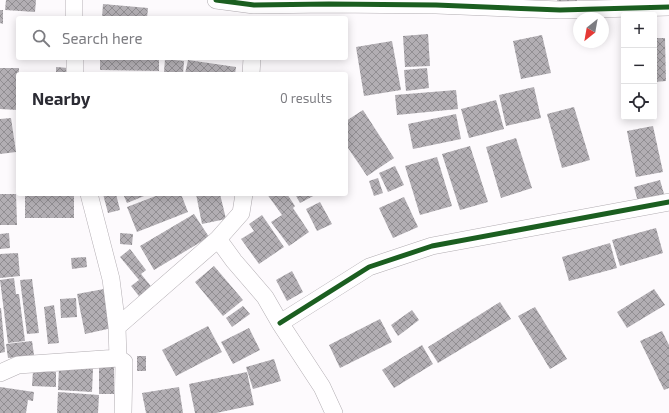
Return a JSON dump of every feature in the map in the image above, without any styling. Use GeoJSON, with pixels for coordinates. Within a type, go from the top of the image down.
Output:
{"type":"FeatureCollection","features":[{"type":"Feature","properties":{"kind":"street"},"geometry":{"type":"LineString","coordinates":[[74,0],[74,16]]}},
{"type":"Feature","properties":{"kind":"street"},"geometry":{"type":"LineString","coordinates":[[216,0],[256,12],[329,4],[436,5],[560,10],[669,7]]}},
{"type":"Feature","properties":{"kind":"street"},"geometry":{"type":"LineString","coordinates":[[75,60],[75,72]]}},
{"type":"Feature","properties":{"kind":"street"},"geometry":{"type":"LineString","coordinates":[[251,72],[252,60]]}},
{"type":"Feature","properties":{"kind":"street"},"geometry":{"type":"LineString","coordinates":[[90,196],[111,279],[117,327],[118,358]]}},
{"type":"Feature","properties":{"kind":"street"},"geometry":{"type":"LineString","coordinates":[[117,327],[218,239],[241,213],[244,196]]}},
{"type":"Feature","properties":{"kind":"street"},"geometry":{"type":"LineString","coordinates":[[280,323],[369,266],[432,246],[669,202]]}},
{"type":"Feature","properties":{"kind":"street"},"geometry":{"type":"LineString","coordinates":[[218,239],[234,261],[265,297],[280,323],[322,387],[334,413]]}},
{"type":"Feature","properties":{"kind":"street"},"geometry":{"type":"LineString","coordinates":[[0,373],[18,365],[118,358],[124,362],[123,413]]}},
{"type":"Feature","properties":{"kind":"building"},"geometry":{"type":"Polygon","coordinates":[[[6,0],[36,0],[35,12],[5,10],[6,0]]]}},
{"type":"Feature","properties":{"kind":"building"},"geometry":{"type":"Polygon","coordinates":[[[557,0],[577,0],[577,1],[558,3],[557,0]]]}},
{"type":"Feature","properties":{"kind":"building"},"geometry":{"type":"Polygon","coordinates":[[[103,4],[148,8],[147,16],[102,16],[103,4]]]}},
{"type":"Feature","properties":{"kind":"building"},"geometry":{"type":"Polygon","coordinates":[[[0,10],[3,10],[3,24],[0,23],[0,10]]]}},
{"type":"Feature","properties":{"kind":"building"},"geometry":{"type":"Polygon","coordinates":[[[428,34],[430,66],[405,67],[403,36],[428,34]]]}},
{"type":"Feature","properties":{"kind":"building"},"geometry":{"type":"Polygon","coordinates":[[[542,35],[551,73],[521,79],[513,41],[542,35]]]}},
{"type":"Feature","properties":{"kind":"building"},"geometry":{"type":"Polygon","coordinates":[[[657,38],[665,38],[666,81],[657,82],[657,38]]]}},
{"type":"Feature","properties":{"kind":"building"},"geometry":{"type":"Polygon","coordinates":[[[392,41],[401,90],[364,96],[356,47],[392,41]]]}},
{"type":"Feature","properties":{"kind":"building"},"geometry":{"type":"Polygon","coordinates":[[[100,60],[159,60],[159,71],[100,70],[100,60]]]}},
{"type":"Feature","properties":{"kind":"building"},"geometry":{"type":"Polygon","coordinates":[[[165,60],[184,61],[183,72],[164,72],[165,60]]]}},
{"type":"Feature","properties":{"kind":"building"},"geometry":{"type":"Polygon","coordinates":[[[188,60],[236,67],[235,72],[185,72],[188,60]]]}},
{"type":"Feature","properties":{"kind":"building"},"geometry":{"type":"Polygon","coordinates":[[[56,67],[68,68],[68,72],[56,72],[56,67]]]}},
{"type":"Feature","properties":{"kind":"building"},"geometry":{"type":"Polygon","coordinates":[[[0,68],[19,68],[19,72],[16,72],[16,110],[0,109],[0,68]]]}},
{"type":"Feature","properties":{"kind":"building"},"geometry":{"type":"Polygon","coordinates":[[[427,68],[429,88],[406,91],[404,70],[427,68]]]}},
{"type":"Feature","properties":{"kind":"building"},"geometry":{"type":"Polygon","coordinates":[[[534,87],[541,118],[506,126],[499,95],[534,87]]]}},
{"type":"Feature","properties":{"kind":"building"},"geometry":{"type":"Polygon","coordinates":[[[456,90],[458,109],[397,115],[395,95],[456,90]]]}},
{"type":"Feature","properties":{"kind":"building"},"geometry":{"type":"Polygon","coordinates":[[[496,100],[504,129],[469,138],[461,109],[496,100]]]}},
{"type":"Feature","properties":{"kind":"building"},"geometry":{"type":"Polygon","coordinates":[[[574,107],[590,160],[562,168],[547,114],[574,107]]]}},
{"type":"Feature","properties":{"kind":"building"},"geometry":{"type":"Polygon","coordinates":[[[363,110],[394,158],[367,176],[348,148],[348,120],[363,110]]]}},
{"type":"Feature","properties":{"kind":"building"},"geometry":{"type":"Polygon","coordinates":[[[456,114],[461,139],[413,149],[408,124],[456,114]]]}},
{"type":"Feature","properties":{"kind":"building"},"geometry":{"type":"Polygon","coordinates":[[[11,118],[16,152],[0,154],[0,119],[11,118]]]}},
{"type":"Feature","properties":{"kind":"building"},"geometry":{"type":"Polygon","coordinates":[[[653,126],[663,172],[636,177],[627,131],[653,126]]]}},
{"type":"Feature","properties":{"kind":"building"},"geometry":{"type":"Polygon","coordinates":[[[516,138],[532,188],[501,198],[486,147],[516,138]]]}},
{"type":"Feature","properties":{"kind":"building"},"geometry":{"type":"Polygon","coordinates":[[[470,146],[488,202],[460,210],[442,154],[470,146]]]}},
{"type":"Feature","properties":{"kind":"building"},"geometry":{"type":"Polygon","coordinates":[[[437,157],[452,206],[420,215],[405,166],[437,157]]]}},
{"type":"Feature","properties":{"kind":"building"},"geometry":{"type":"Polygon","coordinates":[[[395,166],[404,185],[388,192],[379,173],[395,166]]]}},
{"type":"Feature","properties":{"kind":"building"},"geometry":{"type":"Polygon","coordinates":[[[378,178],[383,193],[374,196],[369,181],[378,178]]]}},
{"type":"Feature","properties":{"kind":"building"},"geometry":{"type":"Polygon","coordinates":[[[660,180],[664,194],[638,202],[634,187],[660,180]]]}},
{"type":"Feature","properties":{"kind":"building"},"geometry":{"type":"Polygon","coordinates":[[[0,194],[16,194],[17,225],[0,225],[0,194]]]}},
{"type":"Feature","properties":{"kind":"building"},"geometry":{"type":"Polygon","coordinates":[[[25,196],[74,196],[74,218],[25,218],[25,196]]]}},
{"type":"Feature","properties":{"kind":"building"},"geometry":{"type":"Polygon","coordinates":[[[104,196],[116,196],[120,210],[108,213],[104,196]]]}},
{"type":"Feature","properties":{"kind":"building"},"geometry":{"type":"Polygon","coordinates":[[[124,196],[144,196],[127,203],[124,196]]]}},
{"type":"Feature","properties":{"kind":"building"},"geometry":{"type":"Polygon","coordinates":[[[156,196],[182,196],[188,212],[137,232],[127,207],[156,196]]]}},
{"type":"Feature","properties":{"kind":"building"},"geometry":{"type":"Polygon","coordinates":[[[196,196],[220,196],[226,219],[202,224],[196,196]]]}},
{"type":"Feature","properties":{"kind":"building"},"geometry":{"type":"Polygon","coordinates":[[[268,196],[288,196],[295,206],[293,208],[309,232],[289,246],[271,222],[282,215],[268,196]]]}},
{"type":"Feature","properties":{"kind":"building"},"geometry":{"type":"Polygon","coordinates":[[[296,196],[313,196],[300,203],[296,196]]]}},
{"type":"Feature","properties":{"kind":"building"},"geometry":{"type":"Polygon","coordinates":[[[404,197],[418,227],[393,238],[379,208],[404,197]]]}},
{"type":"Feature","properties":{"kind":"building"},"geometry":{"type":"Polygon","coordinates":[[[320,202],[332,224],[317,231],[306,209],[320,202]]]}},
{"type":"Feature","properties":{"kind":"building"},"geometry":{"type":"Polygon","coordinates":[[[194,214],[209,237],[154,270],[140,246],[194,214]]]}},
{"type":"Feature","properties":{"kind":"building"},"geometry":{"type":"Polygon","coordinates":[[[262,215],[284,247],[259,264],[241,239],[254,231],[249,224],[262,215]]]}},
{"type":"Feature","properties":{"kind":"building"},"geometry":{"type":"Polygon","coordinates":[[[656,228],[663,253],[620,266],[612,240],[656,228]]]}},
{"type":"Feature","properties":{"kind":"building"},"geometry":{"type":"Polygon","coordinates":[[[9,233],[10,248],[0,249],[0,234],[9,233]]]}},
{"type":"Feature","properties":{"kind":"building"},"geometry":{"type":"Polygon","coordinates":[[[120,233],[133,234],[132,245],[120,244],[120,233]]]}},
{"type":"Feature","properties":{"kind":"building"},"geometry":{"type":"Polygon","coordinates":[[[610,243],[617,268],[569,281],[562,257],[610,243]]]}},
{"type":"Feature","properties":{"kind":"building"},"geometry":{"type":"Polygon","coordinates":[[[130,249],[146,270],[141,274],[154,290],[142,300],[131,286],[139,280],[120,257],[130,249]]]}},
{"type":"Feature","properties":{"kind":"building"},"geometry":{"type":"Polygon","coordinates":[[[18,253],[20,276],[0,278],[0,254],[18,253]]]}},
{"type":"Feature","properties":{"kind":"building"},"geometry":{"type":"Polygon","coordinates":[[[86,257],[87,267],[72,269],[71,258],[86,257]]]}},
{"type":"Feature","properties":{"kind":"building"},"geometry":{"type":"Polygon","coordinates":[[[214,266],[243,300],[223,316],[195,282],[214,266]]]}},
{"type":"Feature","properties":{"kind":"building"},"geometry":{"type":"Polygon","coordinates":[[[292,271],[303,292],[287,301],[276,280],[292,271]]]}},
{"type":"Feature","properties":{"kind":"building"},"geometry":{"type":"Polygon","coordinates":[[[14,278],[16,294],[19,294],[25,341],[8,343],[0,280],[14,278]]]}},
{"type":"Feature","properties":{"kind":"building"},"geometry":{"type":"Polygon","coordinates":[[[32,279],[39,333],[27,334],[20,280],[32,279]]]}},
{"type":"Feature","properties":{"kind":"building"},"geometry":{"type":"Polygon","coordinates":[[[104,289],[112,328],[85,334],[77,294],[104,289]]]}},
{"type":"Feature","properties":{"kind":"building"},"geometry":{"type":"Polygon","coordinates":[[[654,289],[665,305],[627,328],[617,312],[654,289]]]}},
{"type":"Feature","properties":{"kind":"building"},"geometry":{"type":"Polygon","coordinates":[[[76,298],[77,317],[61,318],[60,299],[76,298]]]}},
{"type":"Feature","properties":{"kind":"building"},"geometry":{"type":"Polygon","coordinates":[[[500,302],[511,319],[438,363],[428,347],[500,302]]]}},
{"type":"Feature","properties":{"kind":"building"},"geometry":{"type":"Polygon","coordinates":[[[54,305],[59,343],[48,344],[44,307],[54,305]]]}},
{"type":"Feature","properties":{"kind":"building"},"geometry":{"type":"Polygon","coordinates":[[[243,306],[250,314],[232,327],[226,318],[243,306]]]}},
{"type":"Feature","properties":{"kind":"building"},"geometry":{"type":"Polygon","coordinates":[[[535,307],[567,359],[550,369],[518,316],[535,307]]]}},
{"type":"Feature","properties":{"kind":"building"},"geometry":{"type":"Polygon","coordinates":[[[0,308],[5,352],[0,353],[0,308]]]}},
{"type":"Feature","properties":{"kind":"building"},"geometry":{"type":"Polygon","coordinates":[[[412,310],[419,320],[398,336],[391,325],[412,310]]]}},
{"type":"Feature","properties":{"kind":"building"},"geometry":{"type":"Polygon","coordinates":[[[380,319],[392,342],[340,368],[329,345],[380,319]]]}},
{"type":"Feature","properties":{"kind":"building"},"geometry":{"type":"Polygon","coordinates":[[[208,326],[222,352],[176,376],[162,350],[208,326]]]}},
{"type":"Feature","properties":{"kind":"building"},"geometry":{"type":"Polygon","coordinates":[[[249,328],[260,350],[233,364],[221,342],[249,328]]]}},
{"type":"Feature","properties":{"kind":"building"},"geometry":{"type":"Polygon","coordinates":[[[662,331],[669,345],[669,388],[664,390],[640,341],[662,331]]]}},
{"type":"Feature","properties":{"kind":"building"},"geometry":{"type":"Polygon","coordinates":[[[32,341],[34,355],[8,358],[6,344],[32,341]]]}},
{"type":"Feature","properties":{"kind":"building"},"geometry":{"type":"Polygon","coordinates":[[[422,345],[433,364],[394,388],[382,370],[422,345]]]}},
{"type":"Feature","properties":{"kind":"building"},"geometry":{"type":"Polygon","coordinates":[[[137,356],[146,356],[146,371],[137,371],[137,356]]]}},
{"type":"Feature","properties":{"kind":"building"},"geometry":{"type":"Polygon","coordinates":[[[274,359],[281,381],[253,389],[246,367],[274,359]]]}},
{"type":"Feature","properties":{"kind":"building"},"geometry":{"type":"Polygon","coordinates":[[[99,366],[114,366],[114,394],[99,394],[99,366]]]}},
{"type":"Feature","properties":{"kind":"building"},"geometry":{"type":"Polygon","coordinates":[[[59,367],[93,369],[92,392],[58,390],[59,367]]]}},
{"type":"Feature","properties":{"kind":"building"},"geometry":{"type":"Polygon","coordinates":[[[33,371],[56,372],[56,387],[32,386],[33,371]]]}},
{"type":"Feature","properties":{"kind":"building"},"geometry":{"type":"Polygon","coordinates":[[[247,372],[254,405],[216,413],[195,413],[189,384],[247,372]]]}},
{"type":"Feature","properties":{"kind":"building"},"geometry":{"type":"Polygon","coordinates":[[[0,387],[34,392],[33,401],[28,400],[26,413],[0,413],[0,387]]]}},
{"type":"Feature","properties":{"kind":"building"},"geometry":{"type":"Polygon","coordinates":[[[179,387],[183,413],[146,413],[142,393],[179,387]]]}},
{"type":"Feature","properties":{"kind":"building"},"geometry":{"type":"Polygon","coordinates":[[[58,392],[99,395],[98,413],[57,413],[58,392]]]}},
{"type":"Feature","properties":{"kind":"cycle path"},"geometry":{"type":"LineString","coordinates":[[216,0],[254,5],[436,5],[560,10],[669,7]]}},
{"type":"Feature","properties":{"kind":"cycle path"},"geometry":{"type":"LineString","coordinates":[[280,323],[369,267],[432,246],[669,202]]}}]}
